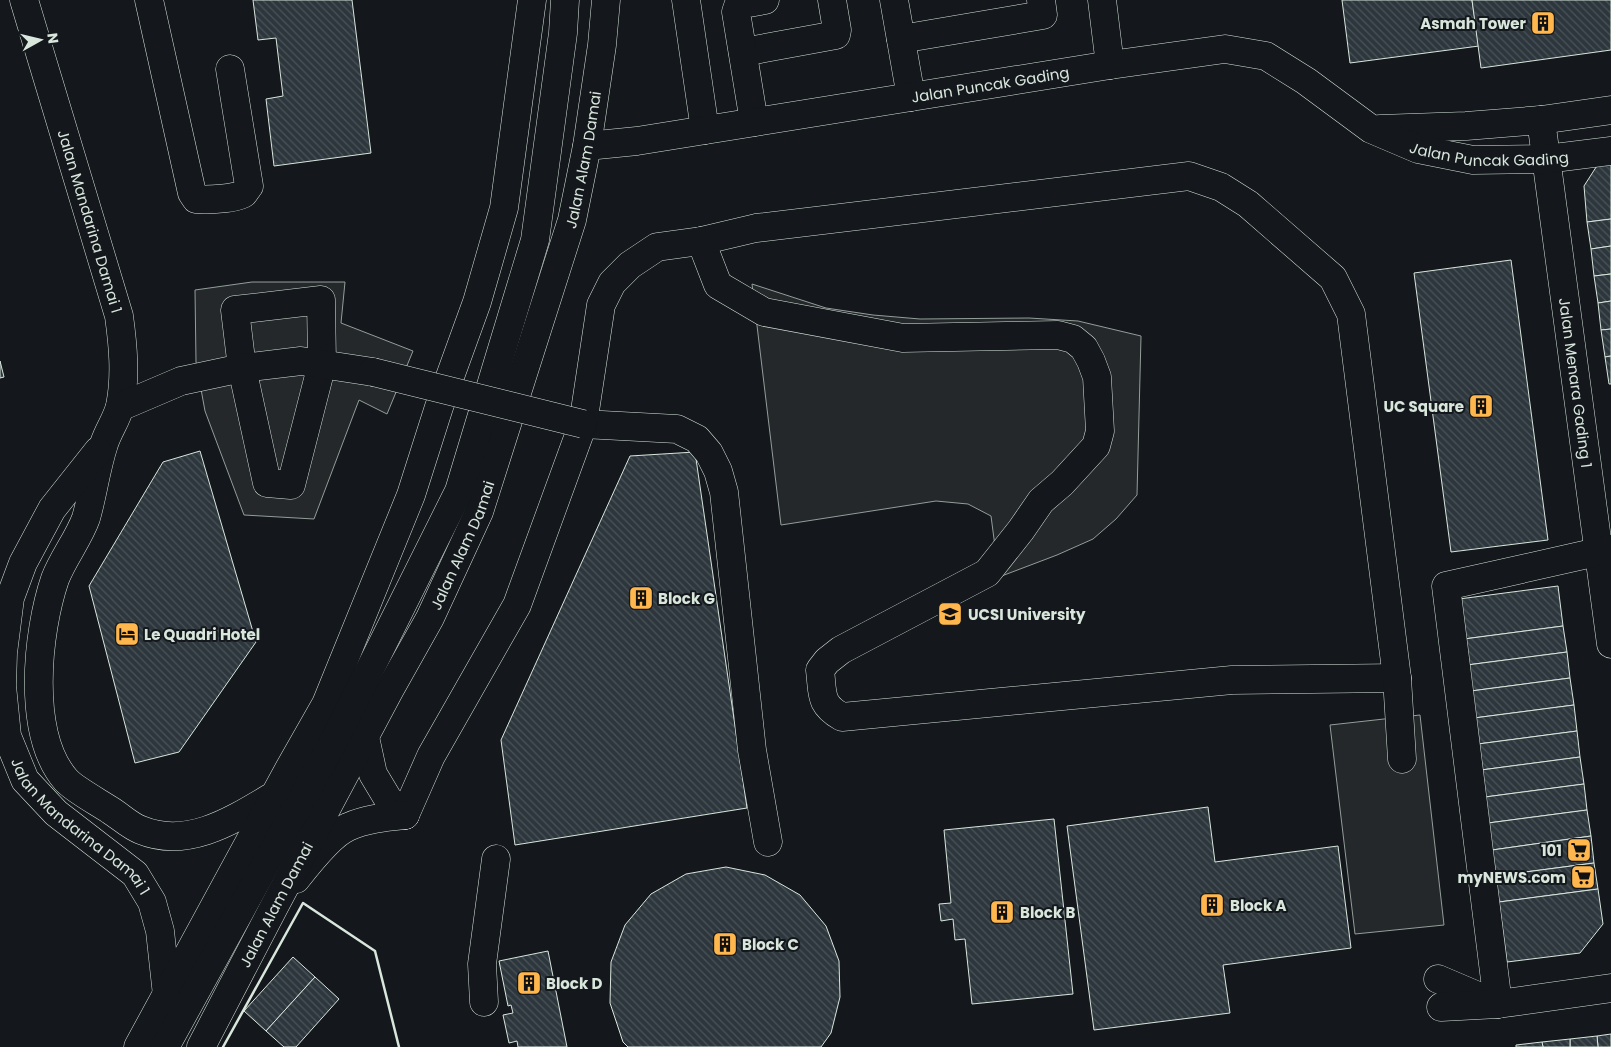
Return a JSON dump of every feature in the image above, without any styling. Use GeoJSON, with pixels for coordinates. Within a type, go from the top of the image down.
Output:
{"type":"FeatureCollection","features":[{"type":"Feature","properties":{"kind":"main road","name":"Jalan Mandarina Damai 1"},"geometry":{"type":"LineString","coordinates":[[24,0],[119,316],[124,355],[120,407],[104,444],[85,520],[66,554],[56,578],[48,606],[39,660],[41,714],[45,738],[54,761],[66,781],[140,830],[165,837],[205,832],[236,818],[275,795]]}},
{"type":"Feature","properties":{"kind":"main road"},"geometry":{"type":"LineString","coordinates":[[148,0],[190,184],[196,199],[205,200],[238,196],[245,193],[249,186],[230,69]]}},
{"type":"Feature","properties":{"kind":"main road"},"geometry":{"type":"LineString","coordinates":[[138,1047],[326,704],[410,495],[477,302],[504,208],[532,0]]}},
{"type":"Feature","properties":{"kind":"main road"},"geometry":{"type":"LineString","coordinates":[[156,1047],[331,728],[448,489],[524,240],[555,35],[556,0]]}},
{"type":"Feature","properties":{"kind":"main road"},"geometry":{"type":"LineString","coordinates":[[166,1047],[337,735],[459,491],[535,240],[563,34],[565,0]]}},
{"type":"Feature","properties":{"kind":"main road","name":"Jalan Alam Damai"},"geometry":{"type":"LineString","coordinates":[[201,1047],[274,906],[430,618],[479,512],[572,220],[587,146],[602,45],[606,0]]}},
{"type":"Feature","properties":{"kind":"main road"},"geometry":{"type":"LineString","coordinates":[[686,0],[705,130]]}},
{"type":"Feature","properties":{"kind":"main road"},"geometry":{"type":"LineString","coordinates":[[754,122],[736,12],[738,6],[765,0]]}},
{"type":"Feature","properties":{"kind":"main road"},"geometry":{"type":"LineString","coordinates":[[743,52],[836,35],[837,30],[832,0]]}},
{"type":"Feature","properties":{"kind":"main road"},"geometry":{"type":"LineString","coordinates":[[894,0],[911,97]]}},
{"type":"Feature","properties":{"kind":"main road"},"geometry":{"type":"LineString","coordinates":[[901,38],[1043,15],[1040,0]]}},
{"type":"Feature","properties":{"kind":"main road"},"geometry":{"type":"LineString","coordinates":[[1102,0],[1110,65]]}},
{"type":"Feature","properties":{"kind":"main road","name":"Jalan Puncak Gading"},"geometry":{"type":"LineString","coordinates":[[587,146],[636,141],[1110,65],[1225,49],[1266,56],[1306,81],[1370,129],[1418,149],[1473,160],[1546,159],[1611,151]]}},
{"type":"Feature","properties":{"kind":"main road","name":"Jalan Puncak Gading"},"geometry":{"type":"LineString","coordinates":[[1370,129],[1466,126],[1541,120],[1611,110]]}},
{"type":"Feature","properties":{"kind":"main road","name":"Jalan Menara Gading 1"},"geometry":{"type":"LineString","coordinates":[[1541,120],[1605,550],[1611,644]]}},
{"type":"Feature","properties":{"kind":"main road"},"geometry":{"type":"LineString","coordinates":[[405,815],[431,756],[518,605],[583,424],[600,305],[612,283],[630,265],[657,247],[700,241],[756,228],[1189,176],[1221,186],[1248,204],[1333,278],[1350,314],[1397,678],[1402,759]]}},
{"type":"Feature","properties":{"kind":"main road"},"geometry":{"type":"LineString","coordinates":[[700,241],[718,285],[764,312],[903,338],[1058,335],[1073,339],[1084,348],[1097,376],[1100,431],[1096,446],[1062,483],[1041,501],[987,573],[841,650],[827,661],[820,670],[824,701],[830,711],[842,717],[1232,680],[1397,678]]}},
{"type":"Feature","properties":{"kind":"main road"},"geometry":{"type":"LineString","coordinates":[[321,300],[322,364],[291,485],[268,483],[242,368],[235,310],[321,300]]}},
{"type":"Feature","properties":{"kind":"main road"},"geometry":{"type":"LineString","coordinates":[[120,407],[181,381],[242,368],[301,361],[373,372],[583,424],[677,429],[697,439],[709,453],[718,471],[724,492],[752,750],[768,842]]}},
{"type":"Feature","properties":{"kind":"main road","name":"Jalan Mandarina Damai 1"},"geometry":{"type":"LineString","coordinates":[[104,444],[52,509],[27,556],[10,598],[3,625],[1,686],[7,736],[25,780],[56,813],[135,874],[152,902],[160,931],[167,995]]}},
{"type":"Feature","properties":{"kind":"main road"},"geometry":{"type":"LineString","coordinates":[[1498,1004],[1446,586],[1605,550]]}},
{"type":"Feature","properties":{"kind":"main road"},"geometry":{"type":"LineString","coordinates":[[3,625],[43,633]]}},
{"type":"Feature","properties":{"kind":"main road"},"geometry":{"type":"LineString","coordinates":[[1,686],[39,686]]}},
{"type":"Feature","properties":{"kind":"main road"},"geometry":{"type":"LineString","coordinates":[[365,737],[373,774],[388,799],[405,815]]}},
{"type":"Feature","properties":{"kind":"main road"},"geometry":{"type":"LineString","coordinates":[[274,906],[318,852],[346,827],[378,818],[405,815]]}},
{"type":"Feature","properties":{"kind":"main road"},"geometry":{"type":"LineString","coordinates":[[484,1002],[482,964],[496,859]]}},
{"type":"Feature","properties":{"kind":"main road"},"geometry":{"type":"LineString","coordinates":[[1438,979],[1498,1004]]}},
{"type":"Feature","properties":{"kind":"main road"},"geometry":{"type":"LineString","coordinates":[[1441,1008],[1498,1004],[1611,988]]}},
{"type":"Feature","properties":{"kind":"shaded area"},"geometry":{"type":"Polygon","coordinates":[[[252,282],[345,282],[341,323],[413,351],[387,414],[359,400],[314,519],[244,515],[205,411],[196,362],[195,290],[252,282]]]}},
{"type":"Feature","properties":{"kind":"shaded area"},"geometry":{"type":"Polygon","coordinates":[[[752,284],[826,308],[873,315],[920,319],[1029,318],[1078,321],[1141,336],[1137,495],[1116,519],[1093,539],[999,577],[991,516],[968,504],[936,501],[781,525],[752,284]]]}},
{"type":"Feature","properties":{"kind":"shaded area"},"geometry":{"type":"Polygon","coordinates":[[[1420,715],[1444,925],[1355,934],[1330,725],[1420,715]]]}},
{"type":"Feature","properties":{"kind":"building"},"geometry":{"type":"Polygon","coordinates":[[[253,0],[352,0],[371,153],[274,166],[266,99],[283,96],[276,38],[258,40],[253,0]]]}},
{"type":"Feature","properties":{"kind":"building"},"geometry":{"type":"Polygon","coordinates":[[[1342,0],[1472,0],[1479,46],[1350,63],[1342,0]]]}},
{"type":"Feature","properties":{"kind":"building","name":"Asmah Tower"},"geometry":{"type":"Polygon","coordinates":[[[1472,0],[1611,0],[1611,50],[1481,68],[1472,0]]]}},
{"type":"Feature","properties":{"kind":"building"},"geometry":{"type":"Polygon","coordinates":[[[1611,160],[1611,219],[1587,222],[1584,186],[1600,161],[1611,160]]]}},
{"type":"Feature","properties":{"kind":"building"},"geometry":{"type":"Polygon","coordinates":[[[1611,219],[1611,246],[1591,249],[1587,222],[1611,219]]]}},
{"type":"Feature","properties":{"kind":"building"},"geometry":{"type":"Polygon","coordinates":[[[1611,246],[1611,274],[1594,276],[1591,249],[1611,246]]]}},
{"type":"Feature","properties":{"kind":"building","name":"UC Square"},"geometry":{"type":"Polygon","coordinates":[[[1511,260],[1548,540],[1451,552],[1414,273],[1511,260]]]}},
{"type":"Feature","properties":{"kind":"building"},"geometry":{"type":"Polygon","coordinates":[[[1611,274],[1611,301],[1598,303],[1594,276],[1611,274]]]}},
{"type":"Feature","properties":{"kind":"building"},"geometry":{"type":"Polygon","coordinates":[[[1611,301],[1611,329],[1601,330],[1598,303],[1611,301]]]}},
{"type":"Feature","properties":{"kind":"building"},"geometry":{"type":"Polygon","coordinates":[[[1611,329],[1611,356],[1605,357],[1601,330],[1611,329]]]}},
{"type":"Feature","properties":{"kind":"building"},"geometry":{"type":"Polygon","coordinates":[[[1611,356],[1611,384],[1609,384],[1605,357],[1611,356]]]}},
{"type":"Feature","properties":{"kind":"building"},"geometry":{"type":"Polygon","coordinates":[[[0,361],[4,377],[0,378],[0,361]]]}},
{"type":"Feature","properties":{"kind":"building"},"geometry":{"type":"Polygon","coordinates":[[[200,451],[256,642],[179,752],[135,763],[89,586],[163,462],[200,451]]]}},
{"type":"Feature","properties":{"kind":"building","name":"Block G"},"geometry":{"type":"Polygon","coordinates":[[[695,452],[747,808],[515,845],[501,740],[630,456],[695,452]]]}},
{"type":"Feature","properties":{"kind":"building"},"geometry":{"type":"Polygon","coordinates":[[[1558,586],[1563,626],[1464,639],[1459,599],[1558,586]]]}},
{"type":"Feature","properties":{"kind":"building"},"geometry":{"type":"Polygon","coordinates":[[[1563,626],[1567,652],[1467,665],[1464,639],[1563,626]]]}},
{"type":"Feature","properties":{"kind":"building"},"geometry":{"type":"Polygon","coordinates":[[[1567,652],[1570,678],[1471,691],[1467,665],[1567,652]]]}},
{"type":"Feature","properties":{"kind":"building"},"geometry":{"type":"Polygon","coordinates":[[[1570,678],[1574,705],[1474,718],[1471,691],[1570,678]]]}},
{"type":"Feature","properties":{"kind":"building"},"geometry":{"type":"Polygon","coordinates":[[[1574,705],[1577,731],[1478,744],[1474,718],[1574,705]]]}},
{"type":"Feature","properties":{"kind":"building"},"geometry":{"type":"Polygon","coordinates":[[[1577,731],[1580,757],[1481,770],[1478,744],[1577,731]]]}},
{"type":"Feature","properties":{"kind":"building"},"geometry":{"type":"Polygon","coordinates":[[[1580,757],[1584,784],[1485,797],[1481,770],[1580,757]]]}},
{"type":"Feature","properties":{"kind":"building"},"geometry":{"type":"Polygon","coordinates":[[[1584,784],[1587,810],[1488,823],[1485,797],[1584,784]]]}},
{"type":"Feature","properties":{"kind":"building","name":"Block A"},"geometry":{"type":"Polygon","coordinates":[[[1208,807],[1215,862],[1338,846],[1351,948],[1223,965],[1230,1013],[1094,1030],[1067,826],[1208,807]]]}},
{"type":"Feature","properties":{"kind":"building"},"geometry":{"type":"Polygon","coordinates":[[[1587,810],[1591,836],[1492,850],[1488,823],[1587,810]]]}},
{"type":"Feature","properties":{"kind":"building","name":"Block B"},"geometry":{"type":"Polygon","coordinates":[[[1054,819],[1073,994],[972,1004],[965,939],[955,940],[953,919],[941,921],[939,904],[951,903],[944,830],[1054,819]]]}},
{"type":"Feature","properties":{"kind":"building"},"geometry":{"type":"Polygon","coordinates":[[[1591,836],[1594,863],[1495,876],[1492,850],[1591,836]]]}},
{"type":"Feature","properties":{"kind":"building"},"geometry":{"type":"Polygon","coordinates":[[[1594,863],[1598,889],[1499,902],[1495,876],[1594,863]]]}},
{"type":"Feature","properties":{"kind":"building","name":"Block C"},"geometry":{"type":"Polygon","coordinates":[[[726,867],[765,875],[800,895],[826,926],[839,961],[840,997],[831,1033],[821,1047],[628,1047],[623,1042],[610,1003],[611,962],[625,925],[651,894],[686,874],[726,867]]]}},
{"type":"Feature","properties":{"kind":"building"},"geometry":{"type":"Polygon","coordinates":[[[1598,889],[1603,924],[1580,953],[1507,962],[1499,902],[1598,889]]]}},
{"type":"Feature","properties":{"kind":"building","name":"Block D"},"geometry":{"type":"Polygon","coordinates":[[[548,951],[567,1047],[518,1047],[517,1041],[509,1043],[503,1015],[513,1013],[511,1005],[508,1006],[499,961],[548,951]]]}},
{"type":"Feature","properties":{"kind":"building"},"geometry":{"type":"Polygon","coordinates":[[[293,957],[315,977],[266,1031],[244,1011],[293,957]]]}},
{"type":"Feature","properties":{"kind":"building"},"geometry":{"type":"Polygon","coordinates":[[[315,977],[339,999],[296,1047],[284,1047],[266,1031],[315,977]]]}},
{"type":"Feature","properties":{"kind":"building"},"geometry":{"type":"Polygon","coordinates":[[[1611,1034],[1611,1047],[1598,1047],[1597,1036],[1611,1034]]]}},
{"type":"Feature","properties":{"kind":"building"},"geometry":{"type":"Polygon","coordinates":[[[1597,1036],[1598,1047],[1570,1047],[1570,1039],[1597,1036]]]}},
{"type":"Feature","properties":{"kind":"building"},"geometry":{"type":"Polygon","coordinates":[[[1570,1039],[1570,1047],[1543,1047],[1542,1042],[1570,1039]]]}},
{"type":"Feature","properties":{"kind":"building"},"geometry":{"type":"Polygon","coordinates":[[[1542,1042],[1543,1047],[1516,1047],[1516,1045],[1542,1042]]]}},
{"type":"Feature","properties":{"kind":"wall"},"geometry":{"type":"LineString","coordinates":[[223,1047],[303,903],[375,951],[399,1047]]}},
{"type":"Feature","properties":{"kind":"place","name":"Asmah Tower"},"geometry":{"type":"Point","coordinates":[1543,23]}},
{"type":"Feature","properties":{"kind":"place","name":"UC Square"},"geometry":{"type":"Point","coordinates":[1481,406]}},
{"type":"Feature","properties":{"kind":"place","name":"Block G"},"geometry":{"type":"Point","coordinates":[641,598]}},
{"type":"Feature","properties":{"kind":"place","name":"UCSI University"},"geometry":{"type":"Point","coordinates":[950,614]}},
{"type":"Feature","properties":{"kind":"place","name":"Le Quadri Hotel"},"geometry":{"type":"Point","coordinates":[127,634]}},
{"type":"Feature","properties":{"kind":"place","name":"101"},"geometry":{"type":"Point","coordinates":[1579,850]}},
{"type":"Feature","properties":{"kind":"place","name":"myNEWS.com"},"geometry":{"type":"Point","coordinates":[1583,877]}},
{"type":"Feature","properties":{"kind":"place","name":"Block A"},"geometry":{"type":"Point","coordinates":[1212,905]}},
{"type":"Feature","properties":{"kind":"place","name":"Block B"},"geometry":{"type":"Point","coordinates":[1002,912]}},
{"type":"Feature","properties":{"kind":"place","name":"Block C"},"geometry":{"type":"Point","coordinates":[725,944]}},
{"type":"Feature","properties":{"kind":"place","name":"Block D"},"geometry":{"type":"Point","coordinates":[529,983]}}]}
